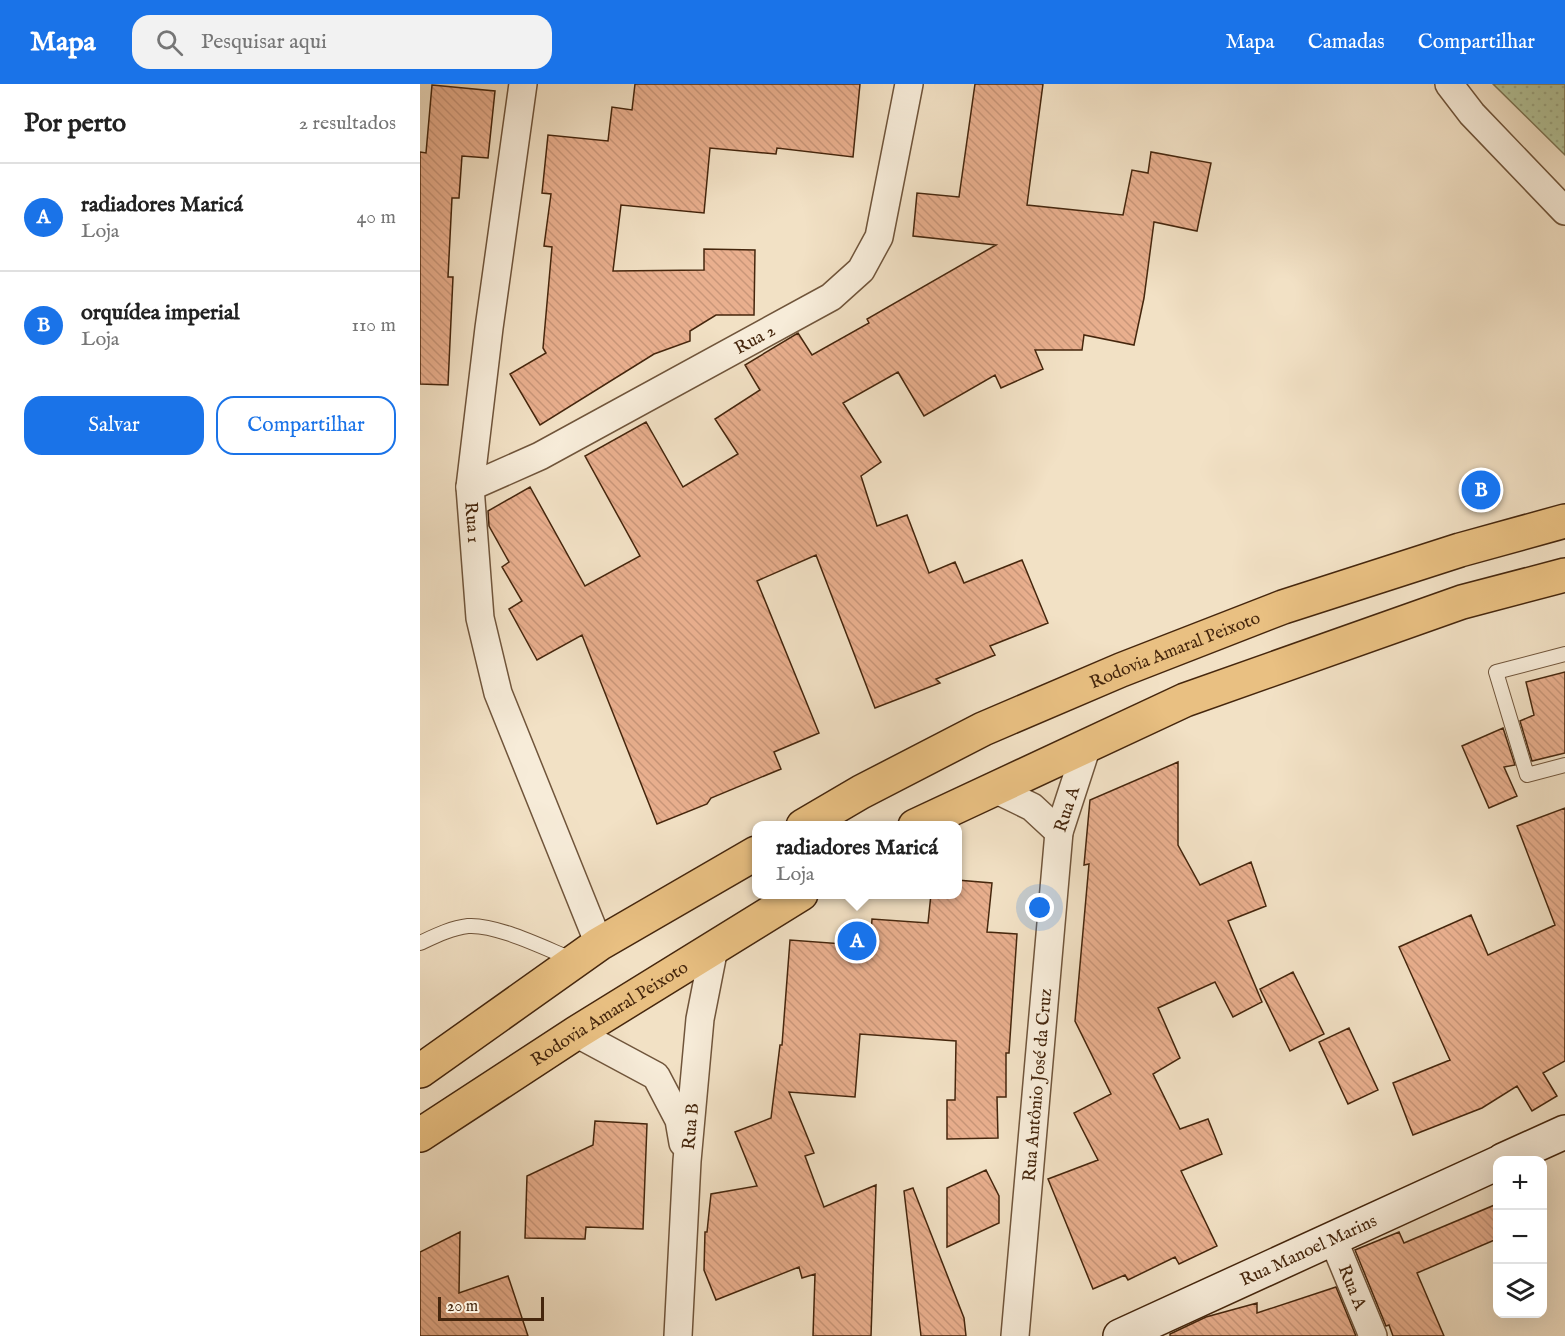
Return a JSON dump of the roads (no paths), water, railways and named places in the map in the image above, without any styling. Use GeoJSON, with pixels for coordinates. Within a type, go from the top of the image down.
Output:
{"type":"FeatureCollection","features":[{"type":"Feature","properties":{"kind":"highway","name":"Rodovia Amaral Peixoto"},"geometry":{"type":"LineString","coordinates":[[810,821],[983,729],[1120,670],[1283,607],[1460,550],[1565,521]]}},
{"type":"Feature","properties":{"kind":"highway"},"geometry":{"type":"LineString","coordinates":[[924,821],[1185,700],[1462,602],[1565,575]]}},
{"type":"Feature","properties":{"kind":"highway"},"geometry":{"type":"LineString","coordinates":[[420,1071],[587,952],[752,854]]}},
{"type":"Feature","properties":{"kind":"highway","name":"Rodovia Amaral Peixoto"},"geometry":{"type":"LineString","coordinates":[[420,1135],[576,1033],[793,899]]}},
{"type":"Feature","properties":{"kind":"main road"},"geometry":{"type":"LineString","coordinates":[[1514,1156],[1565,1132]]}},
{"type":"Feature","properties":{"kind":"main road","name":"Rua Manoel Marins"},"geometry":{"type":"LineString","coordinates":[[1120,1336],[1493,1165]]}},
{"type":"Feature","properties":{"kind":"street","name":"Rua 1"},"geometry":{"type":"LineString","coordinates":[[523,84],[489,328],[470,487],[480,618],[498,693],[587,952]]}},
{"type":"Feature","properties":{"kind":"street","name":"Rua 2"},"geometry":{"type":"LineString","coordinates":[[470,487],[540,456],[831,297],[861,270],[879,237],[909,84]]}},
{"type":"Feature","properties":{"kind":"street"},"geometry":{"type":"LineString","coordinates":[[1449,84],[1472,114],[1565,211]]}},
{"type":"Feature","properties":{"kind":"street","name":"Rua A"},"geometry":{"type":"LineString","coordinates":[[994,789],[1032,807],[1059,832],[1087,746]]}},
{"type":"Feature","properties":{"kind":"street","name":"Rua Antônio José da Cruz"},"geometry":{"type":"LineString","coordinates":[[1015,1336],[1059,832]]}},
{"type":"Feature","properties":{"kind":"street","name":"Rua B"},"geometry":{"type":"LineString","coordinates":[[687,1161],[700,1019],[714,948]]}},
{"type":"Feature","properties":{"kind":"street","name":"Rua B"},"geometry":{"type":"LineString","coordinates":[[576,1033],[656,1076],[679,1120],[687,1161]]}},
{"type":"Feature","properties":{"kind":"street"},"geometry":{"type":"LineString","coordinates":[[678,1336],[687,1161]]}},
{"type":"Feature","properties":{"kind":"street","name":"Rua A"},"geometry":{"type":"LineString","coordinates":[[1333,1239],[1373,1336]]}},
{"type":"Feature","properties":{"kind":"lane"},"geometry":{"type":"LineString","coordinates":[[1565,654],[1496,672],[1527,775],[1565,765]]}},
{"type":"Feature","properties":{"kind":"lane"},"geometry":{"type":"LineString","coordinates":[[420,943],[442,932],[468,926],[496,929],[587,952]]}},
{"type":"Feature","properties":{"kind":"place","name":"orquídea imperial"},"geometry":{"type":"Point","coordinates":[1481,490]}},
{"type":"Feature","properties":{"kind":"place","name":"radiadores Maricá"},"geometry":{"type":"Point","coordinates":[857,941]}}]}
